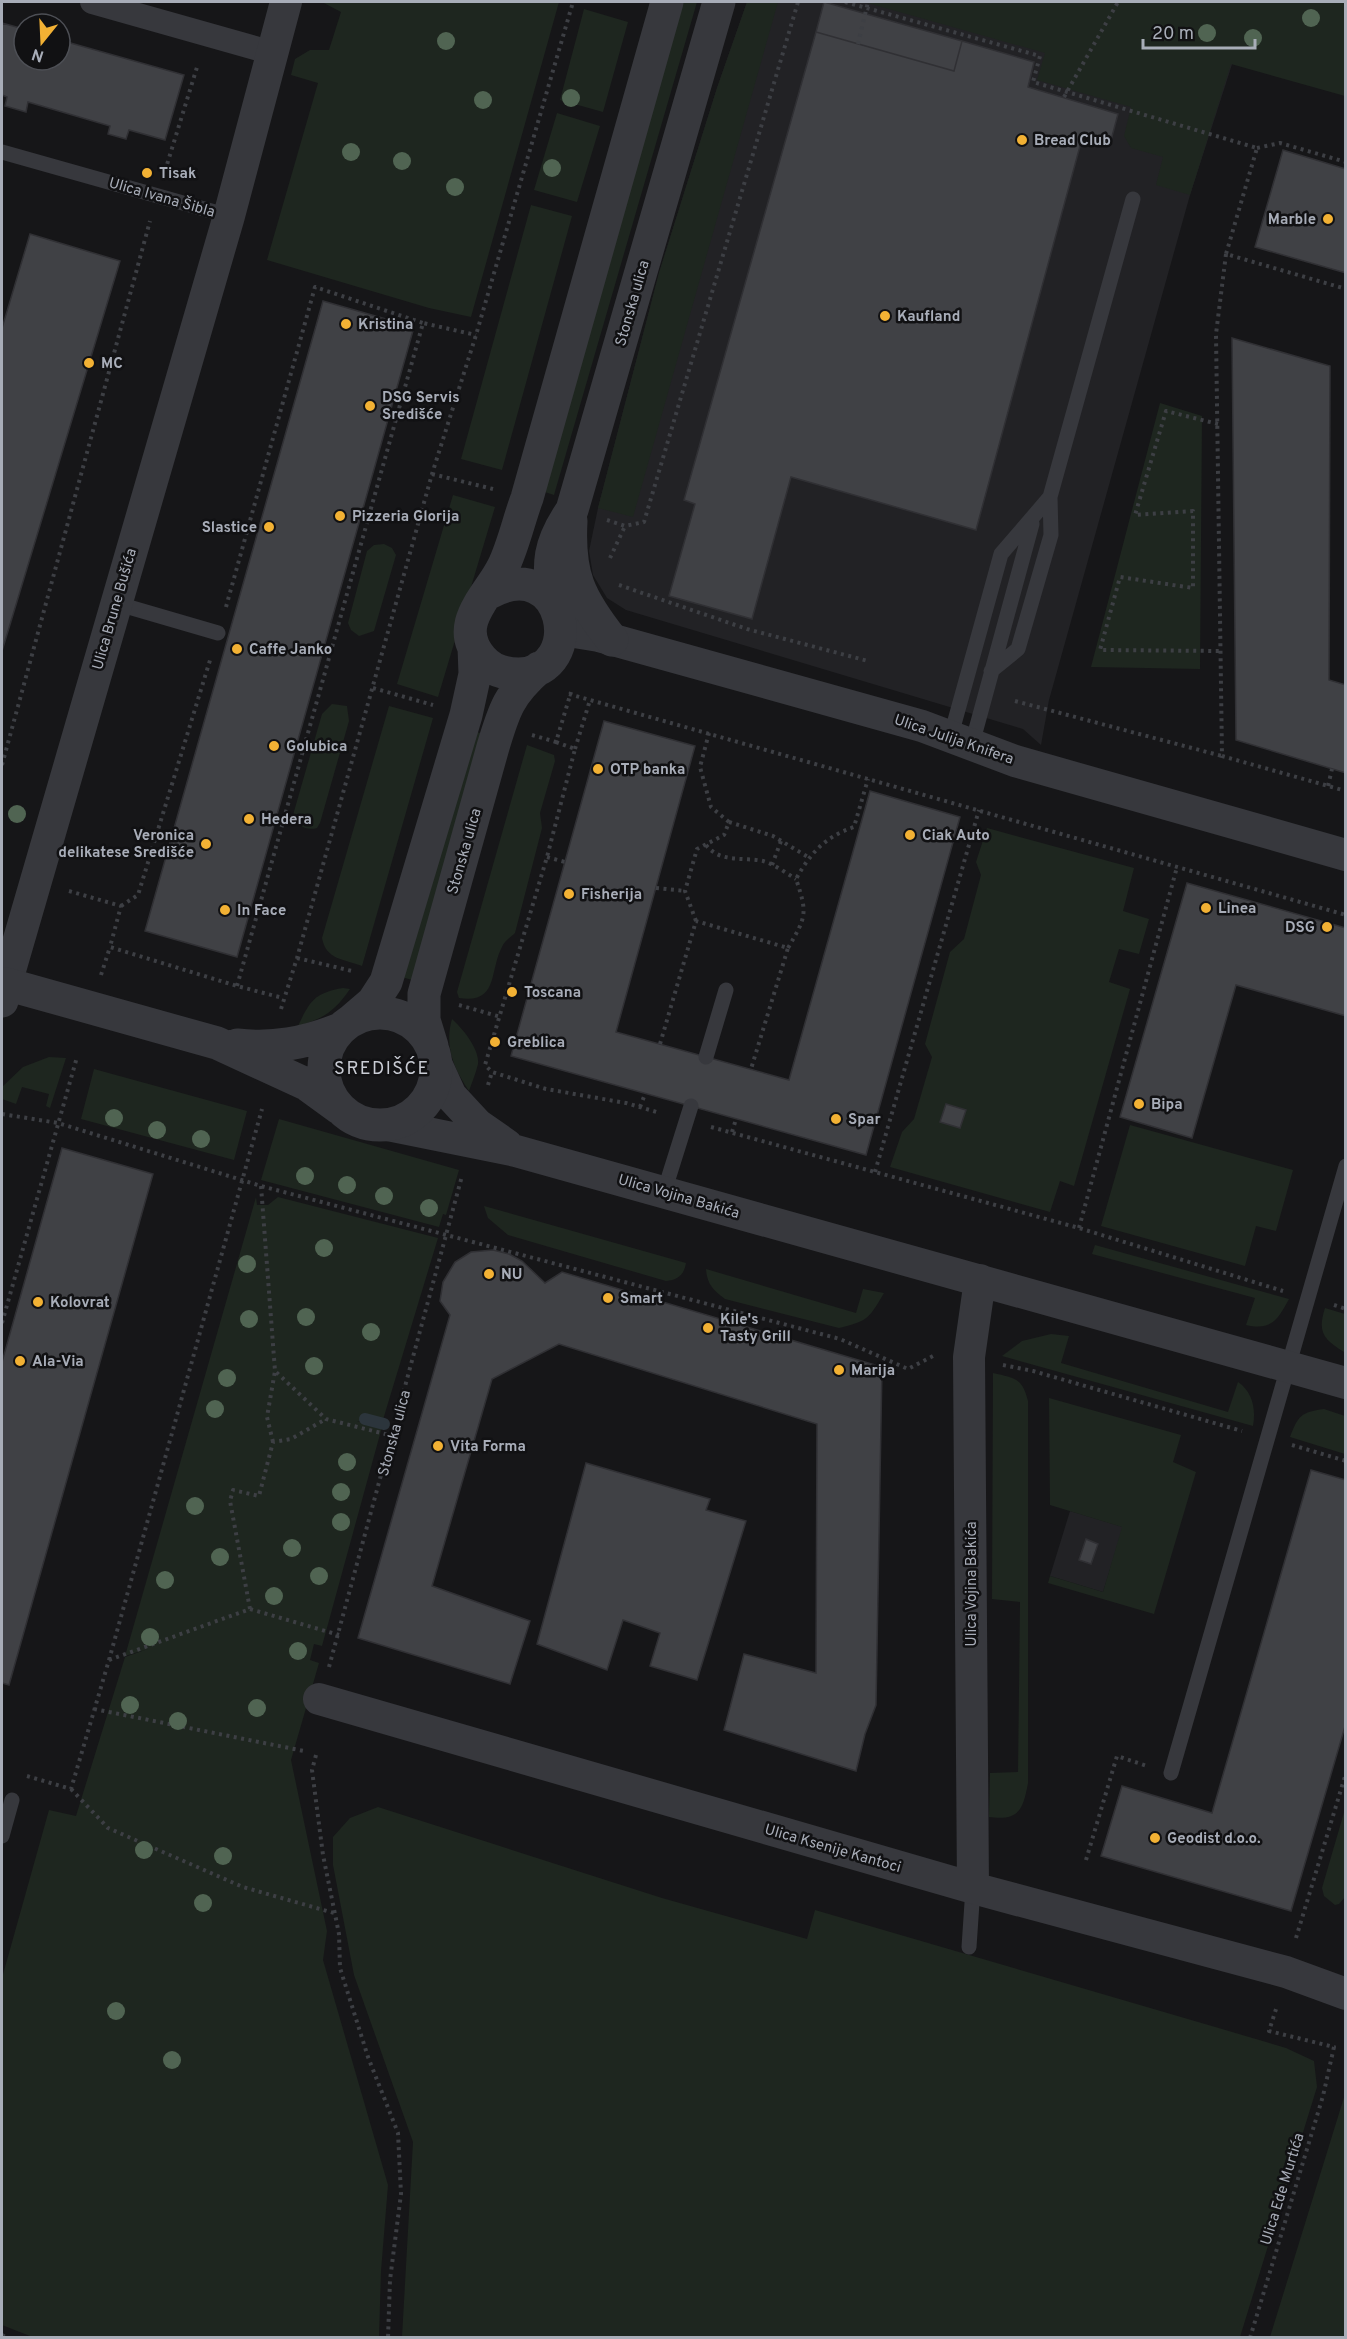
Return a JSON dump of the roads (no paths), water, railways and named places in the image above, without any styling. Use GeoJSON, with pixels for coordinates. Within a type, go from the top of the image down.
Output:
{"type":"FeatureCollection","features":[{"type":"Feature","properties":{"kind":"street"},"geometry":{"type":"LineString","coordinates":[[92,2],[273,53]]}},
{"type":"Feature","properties":{"kind":"street","name":"Ulica Ivana Šibla"},"geometry":{"type":"LineString","coordinates":[[229,216],[286,2]]}},
{"type":"Feature","properties":{"kind":"street"},"geometry":{"type":"LineString","coordinates":[[489,593],[504,565],[527,498],[667,2]]}},
{"type":"Feature","properties":{"kind":"street","name":"Stonska ulica"},"geometry":{"type":"LineString","coordinates":[[434,1054],[424,1020],[424,994],[505,709],[519,685],[551,658],[559,645],[557,616],[549,573],[550,558],[558,530],[572,510],[719,2]]}},
{"type":"Feature","properties":{"kind":"street","name":"Ulica Brune Bušića"},"geometry":{"type":"LineString","coordinates":[[4,993],[115,603],[229,216]]}},
{"type":"Feature","properties":{"kind":"street"},"geometry":{"type":"LineString","coordinates":[[572,510],[571,558],[577,582],[588,610],[612,640]]}},
{"type":"Feature","properties":{"kind":"street"},"geometry":{"type":"LineString","coordinates":[[539,668],[525,674],[502,672],[482,660],[474,646],[470,632],[472,616],[478,603],[489,593],[501,586],[516,583],[543,592],[557,616]]}},
{"type":"Feature","properties":{"kind":"street","name":"Ulica Julija Knifera"},"geometry":{"type":"LineString","coordinates":[[557,616],[612,640],[962,740],[1015,761],[1346,855]]}},
{"type":"Feature","properties":{"kind":"street"},"geometry":{"type":"LineString","coordinates":[[339,1108],[329,1094],[324,1078],[324,1060],[329,1044],[345,1025],[373,1002],[386,982],[466,715],[475,674],[474,646]]}},
{"type":"Feature","properties":{"kind":"street"},"geometry":{"type":"LineString","coordinates":[[4,993],[217,1043],[273,1047],[313,1039],[369,1013],[388,1014],[406,1019],[421,1031],[434,1054],[435,1080],[429,1096],[419,1110],[404,1120],[388,1125],[375,1125],[361,1122],[306,1084],[217,1043]]}},
{"type":"Feature","properties":{"kind":"street","name":"Ulica Vojina Bakića"},"geometry":{"type":"LineString","coordinates":[[434,1054],[451,1096],[477,1124],[516,1150]]}},
{"type":"Feature","properties":{"kind":"street","name":"Ulica Vojina Bakića"},"geometry":{"type":"LineString","coordinates":[[388,1125],[516,1150],[1346,1383]]}},
{"type":"Feature","properties":{"kind":"street","name":"Ulica Vojina Bakića"},"geometry":{"type":"LineString","coordinates":[[973,1888],[969,1357],[980,1280]]}},
{"type":"Feature","properties":{"kind":"street","name":"Ulica Ksenije Kantoci"},"geometry":{"type":"LineString","coordinates":[[320,1699],[973,1888],[1286,1972],[1346,1994]]}},
{"type":"Feature","properties":{"kind":"lane","name":"Ulica Ivana Šibla"},"geometry":{"type":"LineString","coordinates":[[2,152],[229,216]]}},
{"type":"Feature","properties":{"kind":"lane"},"geometry":{"type":"LineString","coordinates":[[990,671],[1018,649],[1051,536],[1050,497],[1133,199]]}},
{"type":"Feature","properties":{"kind":"lane"},"geometry":{"type":"LineString","coordinates":[[962,740],[1001,554],[1050,497]]}},
{"type":"Feature","properties":{"kind":"lane"},"geometry":{"type":"LineString","coordinates":[[962,740],[990,671],[1035,516]]}},
{"type":"Feature","properties":{"kind":"lane"},"geometry":{"type":"LineString","coordinates":[[115,603],[218,633]]}},
{"type":"Feature","properties":{"kind":"lane"},"geometry":{"type":"LineString","coordinates":[[706,1057],[726,990]]}},
{"type":"Feature","properties":{"kind":"lane"},"geometry":{"type":"LineString","coordinates":[[664,1192],[689,1113]]}},
{"type":"Feature","properties":{"kind":"lane"},"geometry":{"type":"LineString","coordinates":[[1171,1773],[1346,1166]]}},
{"type":"Feature","properties":{"kind":"lane"},"geometry":{"type":"LineString","coordinates":[[2,1836],[12,1800]]}},
{"type":"Feature","properties":{"kind":"lane"},"geometry":{"type":"LineString","coordinates":[[969,1947],[973,1888]]}},
{"type":"Feature","properties":{"kind":"waterway"},"geometry":{"type":"LineString","coordinates":[[365,1419],[384,1424]]}},
{"type":"Feature","properties":{"kind":"place","name":"Bread Club"},"geometry":{"type":"Point","coordinates":[1022,140]}},
{"type":"Feature","properties":{"kind":"place","name":"Tisak"},"geometry":{"type":"Point","coordinates":[147,173]}},
{"type":"Feature","properties":{"kind":"place","name":"Marble"},"geometry":{"type":"Point","coordinates":[1328,219]}},
{"type":"Feature","properties":{"kind":"place","name":"Kaufland"},"geometry":{"type":"Point","coordinates":[885,316]}},
{"type":"Feature","properties":{"kind":"place","name":"Kristina"},"geometry":{"type":"Point","coordinates":[346,324]}},
{"type":"Feature","properties":{"kind":"place","name":"MC"},"geometry":{"type":"Point","coordinates":[89,363]}},
{"type":"Feature","properties":{"kind":"place","name":"DSG Servis Središće"},"geometry":{"type":"Point","coordinates":[370,406]}},
{"type":"Feature","properties":{"kind":"place","name":"Pizzeria Glorija"},"geometry":{"type":"Point","coordinates":[340,516]}},
{"type":"Feature","properties":{"kind":"place","name":"Slastice"},"geometry":{"type":"Point","coordinates":[269,527]}},
{"type":"Feature","properties":{"kind":"place","name":"Caffe Janko"},"geometry":{"type":"Point","coordinates":[237,649]}},
{"type":"Feature","properties":{"kind":"place","name":"Golubica"},"geometry":{"type":"Point","coordinates":[274,746]}},
{"type":"Feature","properties":{"kind":"place","name":"OTP banka"},"geometry":{"type":"Point","coordinates":[598,769]}},
{"type":"Feature","properties":{"kind":"place","name":"Hedera"},"geometry":{"type":"Point","coordinates":[249,819]}},
{"type":"Feature","properties":{"kind":"place","name":"Ciak Auto"},"geometry":{"type":"Point","coordinates":[910,835]}},
{"type":"Feature","properties":{"kind":"place","name":"Veronica delikatese Središće"},"geometry":{"type":"Point","coordinates":[206,844]}},
{"type":"Feature","properties":{"kind":"place","name":"Fisherija"},"geometry":{"type":"Point","coordinates":[569,894]}},
{"type":"Feature","properties":{"kind":"place","name":"Linea"},"geometry":{"type":"Point","coordinates":[1206,908]}},
{"type":"Feature","properties":{"kind":"place","name":"In Face"},"geometry":{"type":"Point","coordinates":[225,910]}},
{"type":"Feature","properties":{"kind":"place","name":"DSG"},"geometry":{"type":"Point","coordinates":[1327,927]}},
{"type":"Feature","properties":{"kind":"place","name":"Toscana"},"geometry":{"type":"Point","coordinates":[512,992]}},
{"type":"Feature","properties":{"kind":"place","name":"Greblica"},"geometry":{"type":"Point","coordinates":[495,1042]}},
{"type":"Feature","properties":{"kind":"place","name":"Bipa"},"geometry":{"type":"Point","coordinates":[1139,1104]}},
{"type":"Feature","properties":{"kind":"place","name":"Spar"},"geometry":{"type":"Point","coordinates":[836,1119]}},
{"type":"Feature","properties":{"kind":"place","name":"NU"},"geometry":{"type":"Point","coordinates":[489,1274]}},
{"type":"Feature","properties":{"kind":"place","name":"Smart"},"geometry":{"type":"Point","coordinates":[608,1298]}},
{"type":"Feature","properties":{"kind":"place","name":"Kolovrat"},"geometry":{"type":"Point","coordinates":[38,1302]}},
{"type":"Feature","properties":{"kind":"place","name":"Kile's Tasty Grill"},"geometry":{"type":"Point","coordinates":[708,1328]}},
{"type":"Feature","properties":{"kind":"place","name":"Ala-Via"},"geometry":{"type":"Point","coordinates":[20,1361]}},
{"type":"Feature","properties":{"kind":"place","name":"Marija"},"geometry":{"type":"Point","coordinates":[839,1370]}},
{"type":"Feature","properties":{"kind":"place","name":"Vita Forma"},"geometry":{"type":"Point","coordinates":[438,1446]}},
{"type":"Feature","properties":{"kind":"place","name":"Geodist d.o.o."},"geometry":{"type":"Point","coordinates":[1155,1838]}},
{"type":"Feature","properties":{"kind":"district","name":"SREDIŠĆE"},"geometry":{"type":"Point","coordinates":[382,1068]}}]}
